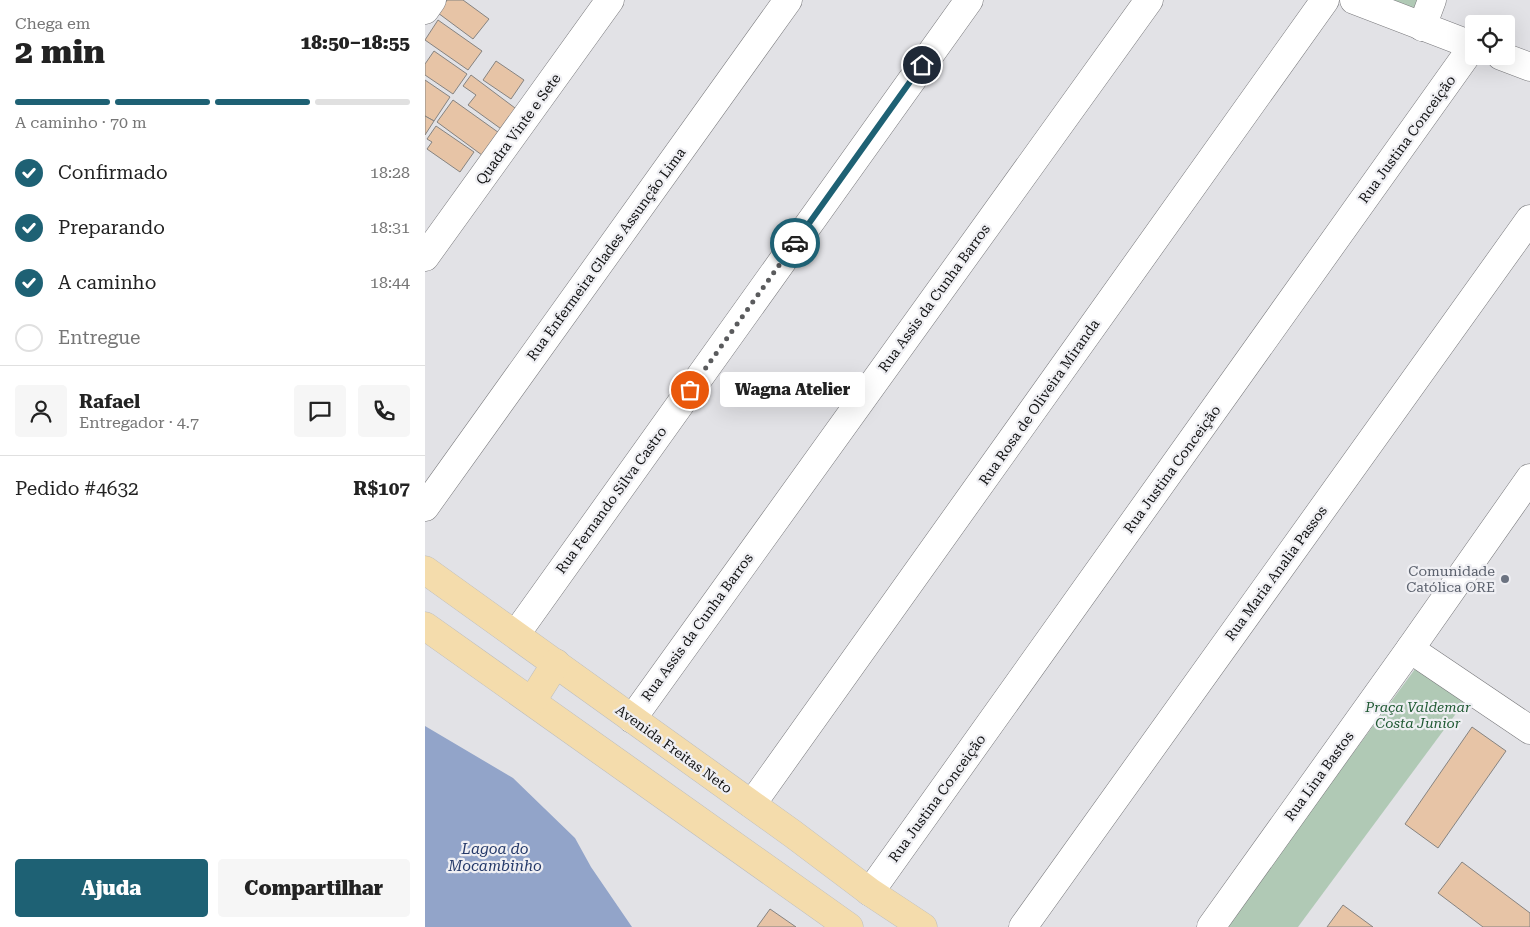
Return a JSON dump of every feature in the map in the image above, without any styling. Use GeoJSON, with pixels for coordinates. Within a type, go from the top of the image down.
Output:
{"type":"FeatureCollection","features":[{"type":"Feature","properties":{"kind":"main road","name":"Avenida Freitas Neto"},"geometry":{"type":"LineString","coordinates":[[425,570],[752,804],[870,892],[923,927]]}},
{"type":"Feature","properties":{"kind":"main road"},"geometry":{"type":"LineString","coordinates":[[425,626],[849,927]]}},
{"type":"Feature","properties":{"kind":"main road"},"geometry":{"type":"LineString","coordinates":[[532,701],[556,663]]}},
{"type":"Feature","properties":{"kind":"main road"},"geometry":{"type":"LineString","coordinates":[[770,870],[793,834]]}},
{"type":"Feature","properties":{"kind":"street"},"geometry":{"type":"LineString","coordinates":[[425,10],[432,0]]}},
{"type":"Feature","properties":{"kind":"street","name":"Quadra Vinte e Sete"},"geometry":{"type":"LineString","coordinates":[[425,257],[610,0]]}},
{"type":"Feature","properties":{"kind":"street","name":"Rua Enfermeira Glades Assunção Lima"},"geometry":{"type":"LineString","coordinates":[[425,508],[788,0]]}},
{"type":"Feature","properties":{"kind":"street","name":"Rua Fernando Silva Castro"},"geometry":{"type":"LineString","coordinates":[[516,634],[969,0]]}},
{"type":"Feature","properties":{"kind":"street","name":"Rua Assis da Cunha Barros"},"geometry":{"type":"LineString","coordinates":[[632,719],[1149,0]]}},
{"type":"Feature","properties":{"kind":"street","name":"Rua Rosa de Oliveira Miranda"},"geometry":{"type":"LineString","coordinates":[[752,804],[1325,0]]}},
{"type":"Feature","properties":{"kind":"street"},"geometry":{"type":"LineString","coordinates":[[1354,0],[1465,43]]}},
{"type":"Feature","properties":{"kind":"street"},"geometry":{"type":"LineString","coordinates":[[1422,26],[1432,0]]}},
{"type":"Feature","properties":{"kind":"street","name":"Rua Justina Conceição"},"geometry":{"type":"LineString","coordinates":[[870,892],[1465,59]]}},
{"type":"Feature","properties":{"kind":"street"},"geometry":{"type":"LineString","coordinates":[[1515,61],[1530,67]]}},
{"type":"Feature","properties":{"kind":"street","name":"Rua Maria Analia Passos"},"geometry":{"type":"LineString","coordinates":[[1023,927],[1530,219]]}},
{"type":"Feature","properties":{"kind":"street","name":"Rua Lina Bastos"},"geometry":{"type":"LineString","coordinates":[[1211,927],[1530,478]]}},
{"type":"Feature","properties":{"kind":"street"},"geometry":{"type":"LineString","coordinates":[[1410,649],[1530,730]]}},
{"type":"Feature","properties":{"kind":"green space"},"geometry":{"type":"Polygon","coordinates":[[[1380,0],[1421,0],[1414,14],[1380,0]]]}},
{"type":"Feature","properties":{"kind":"green space","name":"Praça Valdemar Costa Junior"},"geometry":{"type":"Polygon","coordinates":[[[1418,665],[1466,700],[1298,927],[1225,927],[1418,665]]]}},
{"type":"Feature","properties":{"kind":"water","name":"Lagoa do Mocambinho"},"geometry":{"type":"Polygon","coordinates":[[[425,726],[513,778],[575,838],[591,867],[632,927],[425,927],[425,726]]]}},
{"type":"Feature","properties":{"kind":"building"},"geometry":{"type":"Polygon","coordinates":[[[447,0],[463,0],[489,19],[473,39],[438,13],[447,0]]]}},
{"type":"Feature","properties":{"kind":"building"},"geometry":{"type":"Polygon","coordinates":[[[438,20],[482,51],[468,70],[425,40],[438,20]]]}},
{"type":"Feature","properties":{"kind":"building"},"geometry":{"type":"Polygon","coordinates":[[[434,51],[467,74],[453,94],[425,75],[425,64],[434,51]]]}},
{"type":"Feature","properties":{"kind":"building"},"geometry":{"type":"Polygon","coordinates":[[[496,61],[524,80],[511,99],[483,80],[496,61]]]}},
{"type":"Feature","properties":{"kind":"building"},"geometry":{"type":"Polygon","coordinates":[[[471,75],[519,111],[504,131],[468,105],[476,95],[463,86],[471,75]]]}},
{"type":"Feature","properties":{"kind":"building"},"geometry":{"type":"Polygon","coordinates":[[[425,80],[450,97],[434,121],[425,116],[425,80]]]}},
{"type":"Feature","properties":{"kind":"building"},"geometry":{"type":"Polygon","coordinates":[[[453,100],[502,135],[486,158],[437,122],[453,100]]]}},
{"type":"Feature","properties":{"kind":"building"},"geometry":{"type":"Polygon","coordinates":[[[425,116],[434,121],[425,135],[425,116]]]}},
{"type":"Feature","properties":{"kind":"building"},"geometry":{"type":"Polygon","coordinates":[[[436,126],[474,152],[460,172],[427,149],[432,142],[427,139],[436,126]]]}},
{"type":"Feature","properties":{"kind":"building"},"geometry":{"type":"Polygon","coordinates":[[[1472,727],[1506,751],[1438,848],[1405,824],[1472,727]]]}},
{"type":"Feature","properties":{"kind":"building"},"geometry":{"type":"Polygon","coordinates":[[[1462,862],[1530,913],[1530,927],[1483,927],[1438,893],[1462,862]]]}},
{"type":"Feature","properties":{"kind":"building"},"geometry":{"type":"Polygon","coordinates":[[[1343,905],[1373,927],[1327,927],[1343,905]]]}},
{"type":"Feature","properties":{"kind":"building"},"geometry":{"type":"Polygon","coordinates":[[[770,909],[796,927],[757,927],[770,909]]]}},
{"type":"Feature","properties":{"kind":"way so far"},"geometry":{"type":"LineString","coordinates":[[690,390],[795,243]]}},
{"type":"Feature","properties":{"kind":"place","name":"Wagna Atelier"},"geometry":{"type":"Point","coordinates":[690,390]}},
{"type":"Feature","properties":{"kind":"place","name":"Comunidade Católica ORE"},"geometry":{"type":"Point","coordinates":[1505,579]}},
{"type":"Feature","properties":{"kind":"route"},"geometry":{"type":"LineString","coordinates":[[795,243],[922,65]]}}]}
